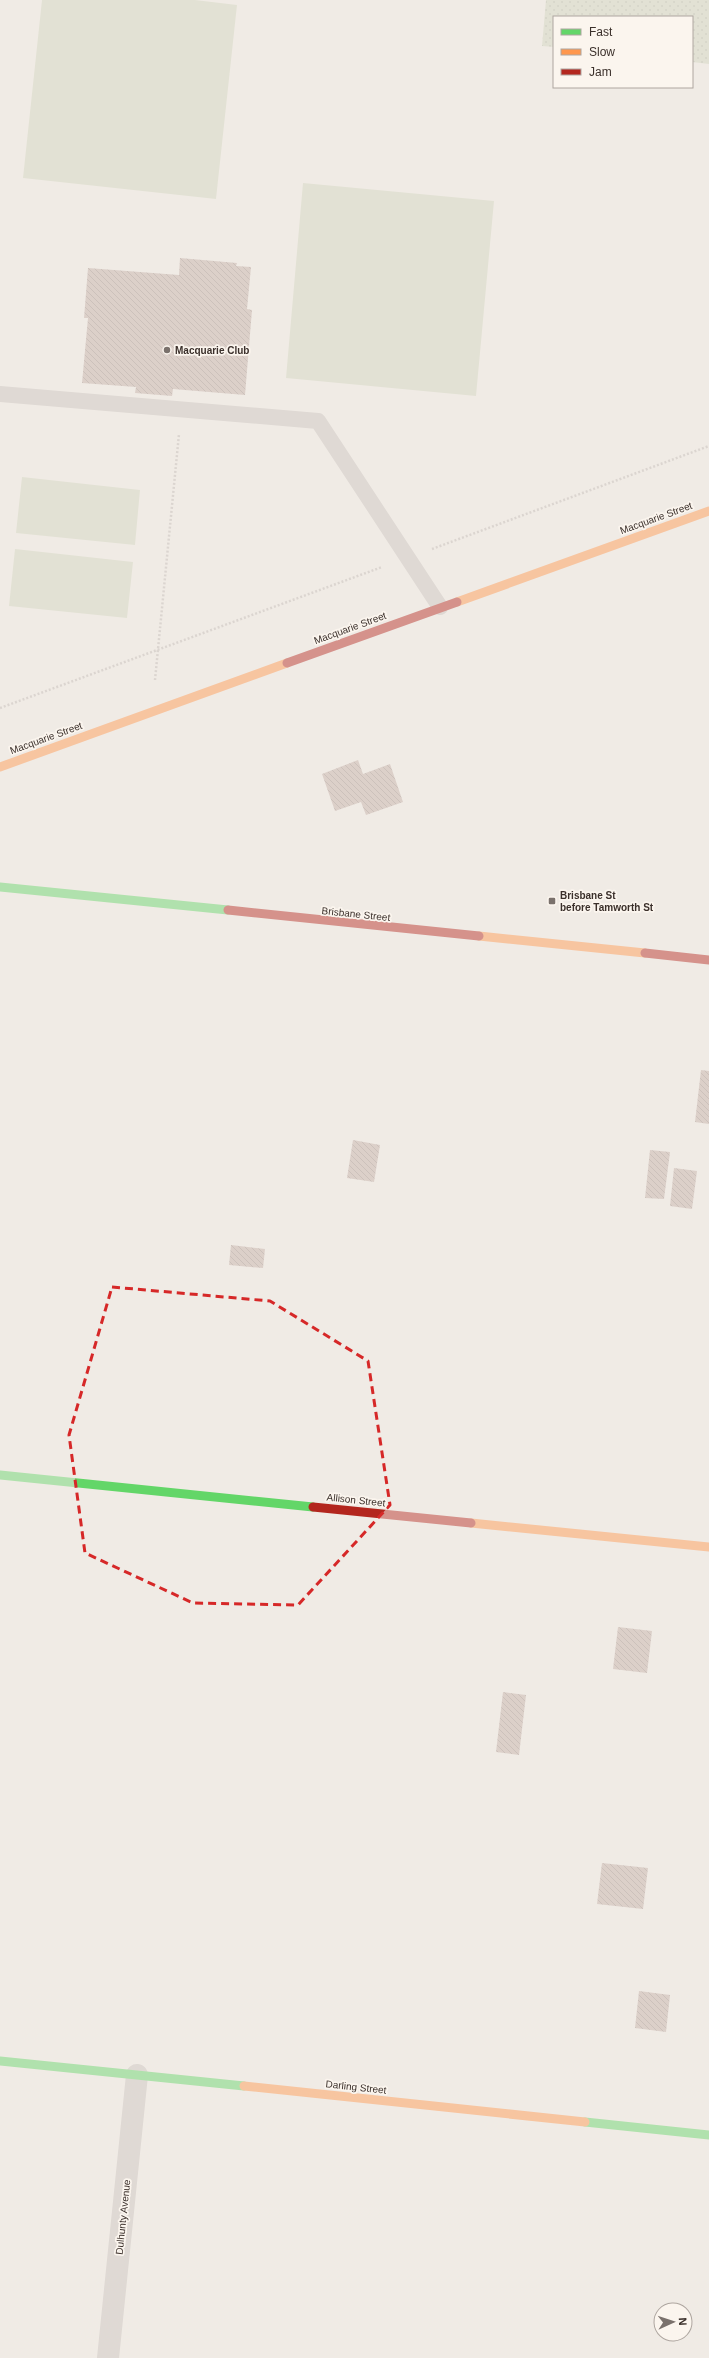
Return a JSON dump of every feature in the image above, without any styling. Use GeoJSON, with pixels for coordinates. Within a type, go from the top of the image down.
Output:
{"type":"FeatureCollection","features":[{"type":"Feature","properties":{"kind":"street","name":"Macquarie Street"},"geometry":{"type":"LineString","coordinates":[[0,767],[709,511]]}},
{"type":"Feature","properties":{"kind":"street","name":"Brisbane Street"},"geometry":{"type":"LineString","coordinates":[[0,888],[709,960]]}},
{"type":"Feature","properties":{"kind":"street","name":"Allison Street"},"geometry":{"type":"LineString","coordinates":[[0,1475],[709,1547]]}},
{"type":"Feature","properties":{"kind":"street","name":"Darling Street"},"geometry":{"type":"LineString","coordinates":[[0,2061],[709,2135]]}},
{"type":"Feature","properties":{"kind":"street","name":"Dulhunty Avenue"},"geometry":{"type":"LineString","coordinates":[[108,2358],[137,2075]]}},
{"type":"Feature","properties":{"kind":"lane"},"geometry":{"type":"LineString","coordinates":[[0,394],[318,421],[440,607]]}},
{"type":"Feature","properties":{"kind":"path"},"geometry":{"type":"LineString","coordinates":[[152,712],[181,410]]}},
{"type":"Feature","properties":{"kind":"path"},"geometry":{"type":"LineString","coordinates":[[0,708],[709,446]]}},
{"type":"Feature","properties":{"kind":"highlighted area"},"geometry":{"type":"Polygon","coordinates":[[[112,1287],[270,1301],[368,1361],[390,1505],[298,1605],[193,1603],[85,1553],[69,1435],[112,1287]]]}},
{"type":"Feature","properties":{"kind":"green space"},"geometry":{"type":"Polygon","coordinates":[[[42,0],[195,0],[237,5],[216,199],[23,178],[42,0]]]}},
{"type":"Feature","properties":{"kind":"green space"},"geometry":{"type":"Polygon","coordinates":[[[546,0],[709,0],[709,64],[693,62],[693,16],[553,16],[553,47],[542,46],[546,0]]]}},
{"type":"Feature","properties":{"kind":"green space"},"geometry":{"type":"Polygon","coordinates":[[[303,183],[494,201],[476,396],[286,378],[303,183]]]}},
{"type":"Feature","properties":{"kind":"green space"},"geometry":{"type":"Polygon","coordinates":[[[22,477],[140,490],[135,545],[16,533],[22,477]]]}},
{"type":"Feature","properties":{"kind":"green space"},"geometry":{"type":"Polygon","coordinates":[[[15,549],[133,562],[127,618],[9,606],[15,549]]]}},
{"type":"Feature","properties":{"kind":"building","name":"Macquarie Club"},"geometry":{"type":"Polygon","coordinates":[[[180,258],[237,263],[236,266],[251,267],[247,309],[252,310],[245,395],[173,389],[172,396],[135,393],[136,387],[82,383],[88,318],[84,318],[88,268],[179,275],[180,258]]]}},
{"type":"Feature","properties":{"kind":"building"},"geometry":{"type":"Polygon","coordinates":[[[358,760],[363,774],[390,764],[403,802],[366,815],[361,802],[335,811],[322,774],[358,760]]]}},
{"type":"Feature","properties":{"kind":"building"},"geometry":{"type":"Polygon","coordinates":[[[701,1070],[709,1071],[709,1124],[695,1122],[701,1070]]]}},
{"type":"Feature","properties":{"kind":"building"},"geometry":{"type":"Polygon","coordinates":[[[353,1140],[380,1145],[374,1182],[347,1178],[353,1140]]]}},
{"type":"Feature","properties":{"kind":"building"},"geometry":{"type":"Polygon","coordinates":[[[650,1150],[670,1152],[664,1199],[645,1198],[650,1150]]]}},
{"type":"Feature","properties":{"kind":"building"},"geometry":{"type":"Polygon","coordinates":[[[674,1168],[697,1171],[692,1209],[670,1206],[674,1168]]]}},
{"type":"Feature","properties":{"kind":"building"},"geometry":{"type":"Polygon","coordinates":[[[231,1245],[265,1249],[263,1268],[229,1265],[231,1245]]]}},
{"type":"Feature","properties":{"kind":"building"},"geometry":{"type":"Polygon","coordinates":[[[618,1627],[652,1631],[647,1673],[613,1669],[618,1627]]]}},
{"type":"Feature","properties":{"kind":"building"},"geometry":{"type":"Polygon","coordinates":[[[503,1692],[526,1695],[519,1755],[496,1752],[503,1692]]]}},
{"type":"Feature","properties":{"kind":"building"},"geometry":{"type":"Polygon","coordinates":[[[602,1863],[648,1868],[643,1909],[597,1904],[602,1863]]]}},
{"type":"Feature","properties":{"kind":"building"},"geometry":{"type":"Polygon","coordinates":[[[639,1991],[670,1995],[666,2032],[635,2028],[639,1991]]]}},
{"type":"Feature","properties":{"kind":"traffic: fast"},"geometry":{"type":"LineString","coordinates":[[0,887],[228,910]]}},
{"type":"Feature","properties":{"kind":"traffic: fast"},"geometry":{"type":"LineString","coordinates":[[0,1475],[313,1507]]}},
{"type":"Feature","properties":{"kind":"traffic: fast"},"geometry":{"type":"LineString","coordinates":[[0,2061],[244,2086]]}},
{"type":"Feature","properties":{"kind":"traffic: fast"},"geometry":{"type":"LineString","coordinates":[[585,2122],[709,2135]]}},
{"type":"Feature","properties":{"kind":"traffic: slow"},"geometry":{"type":"LineString","coordinates":[[457,602],[709,511]]}},
{"type":"Feature","properties":{"kind":"traffic: slow"},"geometry":{"type":"LineString","coordinates":[[0,767],[287,663]]}},
{"type":"Feature","properties":{"kind":"traffic: slow"},"geometry":{"type":"LineString","coordinates":[[479,936],[645,953]]}},
{"type":"Feature","properties":{"kind":"traffic: slow"},"geometry":{"type":"LineString","coordinates":[[471,1523],[709,1547]]}},
{"type":"Feature","properties":{"kind":"traffic: slow"},"geometry":{"type":"LineString","coordinates":[[244,2086],[585,2122]]}},
{"type":"Feature","properties":{"kind":"traffic: jam"},"geometry":{"type":"LineString","coordinates":[[287,663],[457,602]]}},
{"type":"Feature","properties":{"kind":"traffic: jam"},"geometry":{"type":"LineString","coordinates":[[228,910],[479,936]]}},
{"type":"Feature","properties":{"kind":"traffic: jam"},"geometry":{"type":"LineString","coordinates":[[645,953],[709,960]]}},
{"type":"Feature","properties":{"kind":"traffic: jam"},"geometry":{"type":"LineString","coordinates":[[313,1507],[471,1523]]}},
{"type":"Feature","properties":{"kind":"place","name":"Macquarie Club"},"geometry":{"type":"Point","coordinates":[167,350]}},
{"type":"Feature","properties":{"kind":"place","name":"Brisbane St before Tamworth St"},"geometry":{"type":"Point","coordinates":[552,901]}}]}
